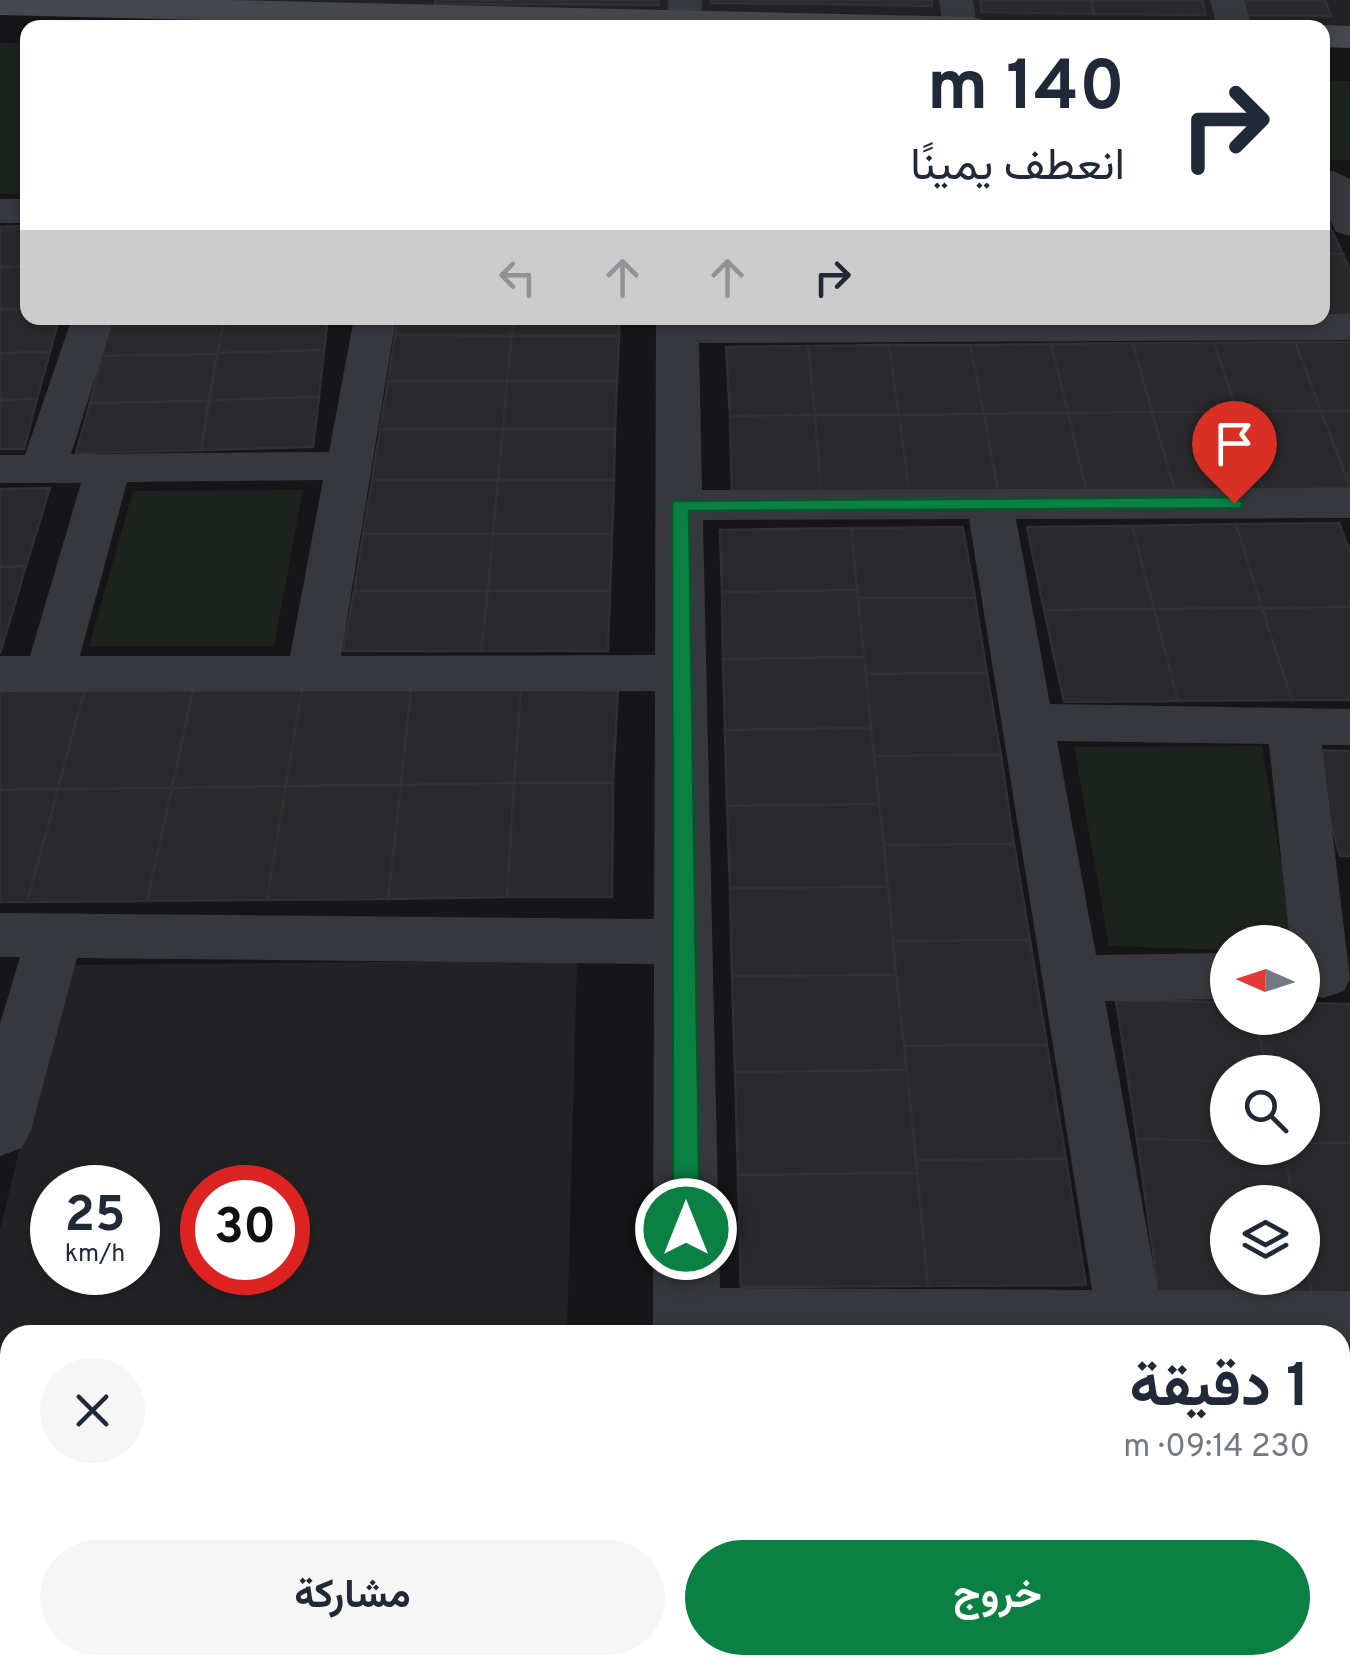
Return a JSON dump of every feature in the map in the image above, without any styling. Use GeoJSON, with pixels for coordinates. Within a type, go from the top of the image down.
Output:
{"type":"FeatureCollection","features":[{"type":"Feature","properties":{"kind":"street"},"geometry":{"type":"LineString","coordinates":[[0,5],[404,7],[784,20]]}},
{"type":"Feature","properties":{"kind":"street"},"geometry":{"type":"LineString","coordinates":[[1335,183],[1350,224]]}},
{"type":"Feature","properties":{"kind":"street"},"geometry":{"type":"LineString","coordinates":[[89,325],[21,469],[350,466]]}},
{"type":"Feature","properties":{"kind":"street"},"geometry":{"type":"LineString","coordinates":[[314,671],[374,325]]}},
{"type":"Feature","properties":{"kind":"street"},"geometry":{"type":"LineString","coordinates":[[677,325],[687,1325]]}},
{"type":"Feature","properties":{"kind":"street"},"geometry":{"type":"LineString","coordinates":[[901,325],[1350,327]]}},
{"type":"Feature","properties":{"kind":"street"},"geometry":{"type":"LineString","coordinates":[[50,674],[108,468]]}},
{"type":"Feature","properties":{"kind":"street"},"geometry":{"type":"LineString","coordinates":[[679,505],[1350,503]]}},
{"type":"Feature","properties":{"kind":"street"},"geometry":{"type":"LineString","coordinates":[[990,504],[1130,1320]]}},
{"type":"Feature","properties":{"kind":"street"},"geometry":{"type":"LineString","coordinates":[[0,674],[680,673]]}},
{"type":"Feature","properties":{"kind":"street"},"geometry":{"type":"LineString","coordinates":[[1028,722],[1350,727]]}},
{"type":"Feature","properties":{"kind":"street"},"geometry":{"type":"LineString","coordinates":[[1292,726],[1325,975]]}},
{"type":"Feature","properties":{"kind":"street"},"geometry":{"type":"LineString","coordinates":[[0,1130],[28,935],[684,942]]}},
{"type":"Feature","properties":{"kind":"street"},"geometry":{"type":"LineString","coordinates":[[1072,978],[1210,976]]}},
{"type":"Feature","properties":{"kind":"street"},"geometry":{"type":"LineString","coordinates":[[761,1325],[1350,1321]]}},
{"type":"Feature","properties":{"kind":"shaded area"},"geometry":{"type":"Polygon","coordinates":[[[27,0],[1350,0],[1350,32],[1330,29],[1330,20],[871,20],[27,0]]]}},
{"type":"Feature","properties":{"kind":"shaded area"},"geometry":{"type":"Polygon","coordinates":[[[0,43],[20,43],[20,195],[0,194],[0,43]]]}},
{"type":"Feature","properties":{"kind":"shaded area"},"geometry":{"type":"Polygon","coordinates":[[[1330,81],[1350,81],[1350,160],[1330,160],[1330,81]]]}},
{"type":"Feature","properties":{"kind":"shaded area"},"geometry":{"type":"Polygon","coordinates":[[[303,490],[274,646],[89,646],[133,491],[303,490]]]}},
{"type":"Feature","properties":{"kind":"shaded area"},"geometry":{"type":"Polygon","coordinates":[[[1262,746],[1291,925],[1210,925],[1210,949],[1109,946],[1074,747],[1262,746]]]}},
{"type":"Feature","properties":{"kind":"shaded area"},"geometry":{"type":"Polygon","coordinates":[[[577,960],[567,1325],[0,1325],[0,1230],[64,965],[577,960]]]}},
{"type":"Feature","properties":{"kind":"building"},"geometry":{"type":"Polygon","coordinates":[[[435,0],[547,0],[546,4],[435,4],[435,0]]]}},
{"type":"Feature","properties":{"kind":"building"},"geometry":{"type":"Polygon","coordinates":[[[547,0],[659,0],[658,5],[546,4],[547,0]]]}},
{"type":"Feature","properties":{"kind":"building"},"geometry":{"type":"Polygon","coordinates":[[[822,0],[822,4],[711,3],[822,0]]]}},
{"type":"Feature","properties":{"kind":"building"},"geometry":{"type":"Polygon","coordinates":[[[822,0],[932,0],[932,6],[822,4],[822,0]]]}},
{"type":"Feature","properties":{"kind":"building"},"geometry":{"type":"Polygon","coordinates":[[[980,0],[1091,0],[1094,14],[982,12],[980,0]]]}},
{"type":"Feature","properties":{"kind":"building"},"geometry":{"type":"Polygon","coordinates":[[[1091,0],[1202,0],[1206,15],[1094,14],[1091,0]]]}},
{"type":"Feature","properties":{"kind":"building"},"geometry":{"type":"Polygon","coordinates":[[[1240,0],[1325,0],[1331,16],[1245,15],[1240,0]]]}},
{"type":"Feature","properties":{"kind":"building"},"geometry":{"type":"Polygon","coordinates":[[[20,226],[20,266],[0,267],[0,227],[20,226]]]}},
{"type":"Feature","properties":{"kind":"building"},"geometry":{"type":"Polygon","coordinates":[[[1330,227],[1343,254],[1330,254],[1330,227]]]}},
{"type":"Feature","properties":{"kind":"building"},"geometry":{"type":"Polygon","coordinates":[[[1330,254],[1343,254],[1350,271],[1350,315],[1330,315],[1330,254]]]}},
{"type":"Feature","properties":{"kind":"building"},"geometry":{"type":"Polygon","coordinates":[[[20,266],[20,309],[0,309],[0,267],[20,266]]]}},
{"type":"Feature","properties":{"kind":"building"},"geometry":{"type":"Polygon","coordinates":[[[0,309],[20,309],[20,325],[57,325],[50,352],[0,353],[0,309]]]}},
{"type":"Feature","properties":{"kind":"building"},"geometry":{"type":"Polygon","coordinates":[[[110,325],[223,325],[217,354],[102,356],[110,325]]]}},
{"type":"Feature","properties":{"kind":"building"},"geometry":{"type":"Polygon","coordinates":[[[224,325],[327,325],[324,350],[218,353],[224,325]]]}},
{"type":"Feature","properties":{"kind":"building"},"geometry":{"type":"Polygon","coordinates":[[[397,325],[513,325],[512,336],[395,335],[397,325]]]}},
{"type":"Feature","properties":{"kind":"building"},"geometry":{"type":"Polygon","coordinates":[[[513,325],[619,325],[619,336],[512,336],[513,325]]]}},
{"type":"Feature","properties":{"kind":"building"},"geometry":{"type":"Polygon","coordinates":[[[395,335],[512,336],[507,381],[388,381],[395,335]]]}},
{"type":"Feature","properties":{"kind":"building"},"geometry":{"type":"Polygon","coordinates":[[[512,336],[619,336],[617,381],[507,381],[512,336]]]}},
{"type":"Feature","properties":{"kind":"building"},"geometry":{"type":"Polygon","coordinates":[[[1295,342],[1350,342],[1350,411],[1321,411],[1295,342]]]}},
{"type":"Feature","properties":{"kind":"building"},"geometry":{"type":"Polygon","coordinates":[[[1295,342],[1321,411],[1237,412],[1214,343],[1295,342]]]}},
{"type":"Feature","properties":{"kind":"building"},"geometry":{"type":"Polygon","coordinates":[[[1133,343],[1152,412],[1068,413],[1051,344],[1133,343]]]}},
{"type":"Feature","properties":{"kind":"building"},"geometry":{"type":"Polygon","coordinates":[[[1133,343],[1214,343],[1237,412],[1152,412],[1133,343]]]}},
{"type":"Feature","properties":{"kind":"building"},"geometry":{"type":"Polygon","coordinates":[[[1051,344],[1068,413],[984,414],[970,345],[1051,344]]]}},
{"type":"Feature","properties":{"kind":"building"},"geometry":{"type":"Polygon","coordinates":[[[889,345],[899,415],[815,415],[808,346],[889,345]]]}},
{"type":"Feature","properties":{"kind":"building"},"geometry":{"type":"Polygon","coordinates":[[[889,345],[970,345],[984,414],[899,415],[889,345]]]}},
{"type":"Feature","properties":{"kind":"building"},"geometry":{"type":"Polygon","coordinates":[[[808,346],[815,415],[730,416],[726,347],[808,346]]]}},
{"type":"Feature","properties":{"kind":"building"},"geometry":{"type":"Polygon","coordinates":[[[324,350],[319,397],[210,400],[218,353],[324,350]]]}},
{"type":"Feature","properties":{"kind":"building"},"geometry":{"type":"Polygon","coordinates":[[[50,352],[37,399],[0,400],[0,353],[50,352]]]}},
{"type":"Feature","properties":{"kind":"building"},"geometry":{"type":"Polygon","coordinates":[[[217,354],[208,401],[90,403],[102,356],[217,354]]]}},
{"type":"Feature","properties":{"kind":"building"},"geometry":{"type":"Polygon","coordinates":[[[388,381],[507,381],[503,429],[380,429],[388,381]]]}},
{"type":"Feature","properties":{"kind":"building"},"geometry":{"type":"Polygon","coordinates":[[[507,381],[617,381],[615,429],[503,429],[507,381]]]}},
{"type":"Feature","properties":{"kind":"building"},"geometry":{"type":"Polygon","coordinates":[[[319,397],[313,447],[201,450],[210,400],[319,397]]]}},
{"type":"Feature","properties":{"kind":"building"},"geometry":{"type":"Polygon","coordinates":[[[37,399],[24,449],[0,449],[0,400],[37,399]]]}},
{"type":"Feature","properties":{"kind":"building"},"geometry":{"type":"Polygon","coordinates":[[[208,401],[201,450],[76,453],[90,403],[208,401]]]}},
{"type":"Feature","properties":{"kind":"building"},"geometry":{"type":"Polygon","coordinates":[[[1321,411],[1350,411],[1350,485],[1321,411]]]}},
{"type":"Feature","properties":{"kind":"building"},"geometry":{"type":"Polygon","coordinates":[[[1321,411],[1350,488],[1263,489],[1237,412],[1321,411]]]}},
{"type":"Feature","properties":{"kind":"building"},"geometry":{"type":"Polygon","coordinates":[[[1152,412],[1175,490],[1086,490],[1068,413],[1152,412]]]}},
{"type":"Feature","properties":{"kind":"building"},"geometry":{"type":"Polygon","coordinates":[[[1152,412],[1237,412],[1263,489],[1175,490],[1152,412]]]}},
{"type":"Feature","properties":{"kind":"building"},"geometry":{"type":"Polygon","coordinates":[[[1068,413],[1086,490],[998,491],[984,414],[1068,413]]]}},
{"type":"Feature","properties":{"kind":"building"},"geometry":{"type":"Polygon","coordinates":[[[984,414],[998,491],[909,492],[899,415],[984,414]]]}},
{"type":"Feature","properties":{"kind":"building"},"geometry":{"type":"Polygon","coordinates":[[[815,415],[821,493],[732,494],[730,416],[815,415]]]}},
{"type":"Feature","properties":{"kind":"building"},"geometry":{"type":"Polygon","coordinates":[[[815,415],[899,415],[909,492],[821,493],[815,415]]]}},
{"type":"Feature","properties":{"kind":"building"},"geometry":{"type":"Polygon","coordinates":[[[380,429],[503,429],[498,480],[372,480],[380,429]]]}},
{"type":"Feature","properties":{"kind":"building"},"geometry":{"type":"Polygon","coordinates":[[[503,429],[615,429],[614,480],[498,480],[503,429]]]}},
{"type":"Feature","properties":{"kind":"building"},"geometry":{"type":"Polygon","coordinates":[[[372,480],[498,480],[493,534],[363,534],[372,480]]]}},
{"type":"Feature","properties":{"kind":"building"},"geometry":{"type":"Polygon","coordinates":[[[498,480],[614,480],[612,534],[493,534],[498,480]]]}},
{"type":"Feature","properties":{"kind":"building"},"geometry":{"type":"Polygon","coordinates":[[[50,488],[26,566],[0,567],[0,489],[50,488]]]}},
{"type":"Feature","properties":{"kind":"building"},"geometry":{"type":"Polygon","coordinates":[[[1339,523],[1350,552],[1350,607],[1262,608],[1236,524],[1339,523]]]}},
{"type":"Feature","properties":{"kind":"building"},"geometry":{"type":"Polygon","coordinates":[[[1236,524],[1262,608],[1154,609],[1132,526],[1236,524]]]}},
{"type":"Feature","properties":{"kind":"building"},"geometry":{"type":"Polygon","coordinates":[[[1132,526],[1154,609],[1044,610],[1027,527],[1132,526]]]}},
{"type":"Feature","properties":{"kind":"building"},"geometry":{"type":"Polygon","coordinates":[[[963,527],[975,598],[858,598],[851,528],[963,527]]]}},
{"type":"Feature","properties":{"kind":"building"},"geometry":{"type":"Polygon","coordinates":[[[851,528],[857,590],[722,592],[720,530],[851,528]]]}},
{"type":"Feature","properties":{"kind":"building"},"geometry":{"type":"Polygon","coordinates":[[[363,534],[493,534],[488,591],[354,591],[363,534]]]}},
{"type":"Feature","properties":{"kind":"building"},"geometry":{"type":"Polygon","coordinates":[[[493,534],[612,534],[610,591],[488,591],[493,534]]]}},
{"type":"Feature","properties":{"kind":"building"},"geometry":{"type":"Polygon","coordinates":[[[26,566],[0,654],[0,567],[26,566]]]}},
{"type":"Feature","properties":{"kind":"building"},"geometry":{"type":"Polygon","coordinates":[[[857,590],[864,657],[723,659],[722,592],[857,590]]]}},
{"type":"Feature","properties":{"kind":"building"},"geometry":{"type":"Polygon","coordinates":[[[354,591],[488,591],[481,651],[343,651],[354,591]]]}},
{"type":"Feature","properties":{"kind":"building"},"geometry":{"type":"Polygon","coordinates":[[[488,591],[610,591],[608,651],[481,651],[488,591]]]}},
{"type":"Feature","properties":{"kind":"building"},"geometry":{"type":"Polygon","coordinates":[[[858,598],[975,598],[987,673],[866,674],[858,598]]]}},
{"type":"Feature","properties":{"kind":"building"},"geometry":{"type":"Polygon","coordinates":[[[1350,607],[1350,700],[1292,700],[1262,608],[1350,607]]]}},
{"type":"Feature","properties":{"kind":"building"},"geometry":{"type":"Polygon","coordinates":[[[1262,608],[1292,700],[1178,701],[1154,609],[1262,608]]]}},
{"type":"Feature","properties":{"kind":"building"},"geometry":{"type":"Polygon","coordinates":[[[1154,609],[1178,701],[1064,702],[1044,610],[1154,609]]]}},
{"type":"Feature","properties":{"kind":"building"},"geometry":{"type":"Polygon","coordinates":[[[864,657],[871,728],[725,730],[723,659],[864,657]]]}},
{"type":"Feature","properties":{"kind":"building"},"geometry":{"type":"Polygon","coordinates":[[[987,673],[1001,755],[874,756],[866,674],[987,673]]]}},
{"type":"Feature","properties":{"kind":"building"},"geometry":{"type":"Polygon","coordinates":[[[411,689],[401,785],[286,786],[302,690],[411,689]]]}},
{"type":"Feature","properties":{"kind":"building"},"geometry":{"type":"Polygon","coordinates":[[[411,689],[521,690],[514,783],[401,785],[411,689]]]}},
{"type":"Feature","properties":{"kind":"building"},"geometry":{"type":"Polygon","coordinates":[[[193,690],[172,788],[58,789],[84,691],[193,690]]]}},
{"type":"Feature","properties":{"kind":"building"},"geometry":{"type":"Polygon","coordinates":[[[193,690],[302,690],[286,786],[172,788],[193,690]]]}},
{"type":"Feature","properties":{"kind":"building"},"geometry":{"type":"Polygon","coordinates":[[[521,690],[618,691],[613,783],[514,783],[521,690]]]}},
{"type":"Feature","properties":{"kind":"building"},"geometry":{"type":"Polygon","coordinates":[[[0,691],[84,691],[58,789],[0,790],[0,691]]]}},
{"type":"Feature","properties":{"kind":"building"},"geometry":{"type":"Polygon","coordinates":[[[871,728],[879,804],[727,806],[725,730],[871,728]]]}},
{"type":"Feature","properties":{"kind":"building"},"geometry":{"type":"Polygon","coordinates":[[[1311,750],[1350,751],[1350,856],[1340,856],[1311,750]]]}},
{"type":"Feature","properties":{"kind":"building"},"geometry":{"type":"Polygon","coordinates":[[[1001,755],[1014,844],[884,845],[874,756],[1001,755]]]}},
{"type":"Feature","properties":{"kind":"building"},"geometry":{"type":"Polygon","coordinates":[[[514,783],[613,783],[612,897],[507,897],[514,783]]]}},
{"type":"Feature","properties":{"kind":"building"},"geometry":{"type":"Polygon","coordinates":[[[514,783],[507,897],[388,899],[401,785],[514,783]]]}},
{"type":"Feature","properties":{"kind":"building"},"geometry":{"type":"Polygon","coordinates":[[[401,785],[388,899],[267,900],[286,786],[401,785]]]}},
{"type":"Feature","properties":{"kind":"building"},"geometry":{"type":"Polygon","coordinates":[[[286,786],[267,900],[147,901],[172,788],[286,786]]]}},
{"type":"Feature","properties":{"kind":"building"},"geometry":{"type":"Polygon","coordinates":[[[172,788],[147,901],[27,902],[58,789],[172,788]]]}},
{"type":"Feature","properties":{"kind":"building"},"geometry":{"type":"Polygon","coordinates":[[[58,789],[27,902],[0,902],[0,790],[58,789]]]}},
{"type":"Feature","properties":{"kind":"building"},"geometry":{"type":"Polygon","coordinates":[[[879,804],[888,887],[730,888],[727,806],[879,804]]]}},
{"type":"Feature","properties":{"kind":"building"},"geometry":{"type":"Polygon","coordinates":[[[1014,844],[1030,940],[893,941],[884,845],[1014,844]]]}},
{"type":"Feature","properties":{"kind":"building"},"geometry":{"type":"Polygon","coordinates":[[[888,887],[896,975],[732,976],[730,888],[888,887]]]}},
{"type":"Feature","properties":{"kind":"building"},"geometry":{"type":"Polygon","coordinates":[[[1030,940],[1047,1045],[904,1046],[893,941],[1030,940]]]}},
{"type":"Feature","properties":{"kind":"building"},"geometry":{"type":"Polygon","coordinates":[[[896,975],[907,1070],[735,1072],[732,976],[896,975]]]}},
{"type":"Feature","properties":{"kind":"building"},"geometry":{"type":"Polygon","coordinates":[[[1116,1000],[1210,1002],[1210,1035],[1259,1035],[1264,1055],[1210,1055],[1210,1141],[1137,1139],[1116,1000]]]}},
{"type":"Feature","properties":{"kind":"building"},"geometry":{"type":"Polygon","coordinates":[[[1320,1003],[1350,1004],[1350,1143],[1320,1143],[1320,1055],[1264,1055],[1259,1035],[1320,1035],[1320,1003]]]}},
{"type":"Feature","properties":{"kind":"building"},"geometry":{"type":"Polygon","coordinates":[[[1047,1045],[1066,1159],[916,1160],[904,1046],[1047,1045]]]}},
{"type":"Feature","properties":{"kind":"building"},"geometry":{"type":"Polygon","coordinates":[[[907,1070],[917,1173],[738,1175],[735,1072],[907,1070]]]}},
{"type":"Feature","properties":{"kind":"building"},"geometry":{"type":"Polygon","coordinates":[[[1137,1139],[1210,1141],[1210,1165],[1286,1165],[1291,1185],[1210,1185],[1210,1295],[1313,1297],[1159,1295],[1137,1139]]]}},
{"type":"Feature","properties":{"kind":"building"},"geometry":{"type":"Polygon","coordinates":[[[1320,1143],[1350,1143],[1350,1298],[1313,1297],[1320,1295],[1320,1185],[1291,1185],[1286,1165],[1320,1165],[1320,1143]]]}},
{"type":"Feature","properties":{"kind":"building"},"geometry":{"type":"Polygon","coordinates":[[[1066,1159],[1086,1285],[928,1286],[916,1160],[1066,1159]]]}},
{"type":"Feature","properties":{"kind":"building"},"geometry":{"type":"Polygon","coordinates":[[[917,1173],[928,1286],[741,1287],[738,1175],[917,1173]]]}},
{"type":"Feature","properties":{"kind":"route"},"geometry":{"type":"LineString","coordinates":[[686,1229],[679,505],[1234,503]]}}]}
